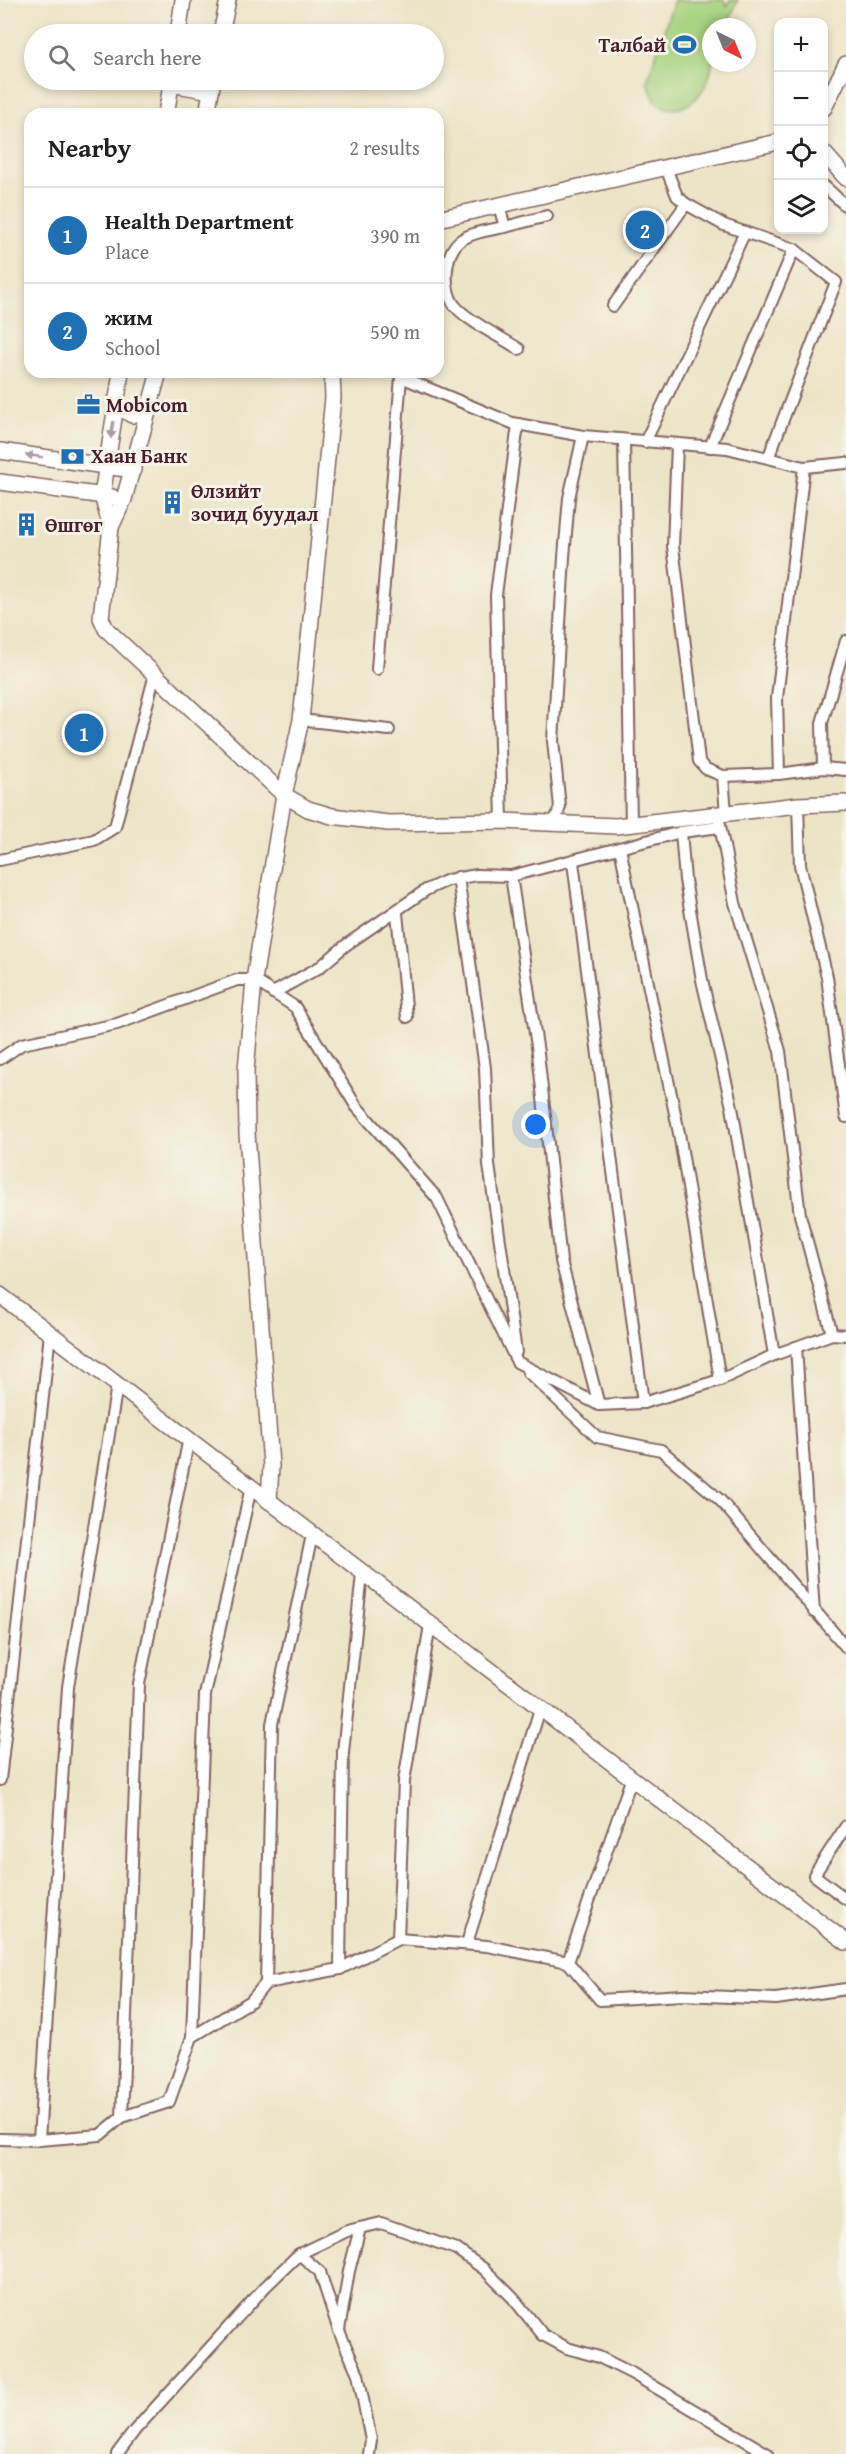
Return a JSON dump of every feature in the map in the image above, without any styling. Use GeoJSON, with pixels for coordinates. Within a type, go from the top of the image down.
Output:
{"type":"FeatureCollection","features":[{"type":"Feature","properties":{"kind":"street"},"geometry":{"type":"LineString","coordinates":[[179,24],[183,0]]}},
{"type":"Feature","properties":{"kind":"street"},"geometry":{"type":"LineString","coordinates":[[223,24],[228,0]]}},
{"type":"Feature","properties":{"kind":"street"},"geometry":{"type":"LineString","coordinates":[[828,100],[846,64]]}},
{"type":"Feature","properties":{"kind":"street"},"geometry":{"type":"LineString","coordinates":[[167,108],[170,90]]}},
{"type":"Feature","properties":{"kind":"street"},"geometry":{"type":"LineString","coordinates":[[208,108],[211,90]]}},
{"type":"Feature","properties":{"kind":"street"},"geometry":{"type":"LineString","coordinates":[[444,218],[774,143]]}},
{"type":"Feature","properties":{"kind":"street"},"geometry":{"type":"LineString","coordinates":[[828,163],[846,178]]}},
{"type":"Feature","properties":{"kind":"street"},"geometry":{"type":"LineString","coordinates":[[666,168],[677,196],[687,204],[724,225],[794,249],[836,282],[769,456]]}},
{"type":"Feature","properties":{"kind":"street"},"geometry":{"type":"LineString","coordinates":[[828,190],[846,206]]}},
{"type":"Feature","properties":{"kind":"street"},"geometry":{"type":"LineString","coordinates":[[613,306],[687,204]]}},
{"type":"Feature","properties":{"kind":"street"},"geometry":{"type":"LineString","coordinates":[[499,206],[505,227]]}},
{"type":"Feature","properties":{"kind":"street"},"geometry":{"type":"LineString","coordinates":[[519,349],[456,308],[448,284],[452,252],[459,242],[475,234],[548,216]]}},
{"type":"Feature","properties":{"kind":"street"},"geometry":{"type":"LineString","coordinates":[[645,442],[745,232]]}},
{"type":"Feature","properties":{"kind":"street"},"geometry":{"type":"LineString","coordinates":[[711,447],[794,249]]}},
{"type":"Feature","properties":{"kind":"street"},"geometry":{"type":"LineString","coordinates":[[111,527],[102,496],[120,378]]}},
{"type":"Feature","properties":{"kind":"street"},"geometry":{"type":"LineString","coordinates":[[158,378],[124,499],[111,527],[101,618],[106,629],[284,795],[308,808],[332,816],[388,823],[502,821],[631,825],[721,819],[798,805],[846,803]]}},
{"type":"Feature","properties":{"kind":"street"},"geometry":{"type":"LineString","coordinates":[[269,1501],[271,1466],[247,1133],[246,1070],[254,980],[284,795],[301,720],[333,398],[332,378]]}},
{"type":"Feature","properties":{"kind":"street"},"geometry":{"type":"LineString","coordinates":[[377,669],[401,378]]}},
{"type":"Feature","properties":{"kind":"street"},"geometry":{"type":"LineString","coordinates":[[406,378],[518,424],[584,436],[711,447],[769,456],[804,467],[846,463]]}},
{"type":"Feature","properties":{"kind":"street"},"geometry":{"type":"LineString","coordinates":[[116,400],[125,413],[132,415],[147,411],[152,405]]}},
{"type":"Feature","properties":{"kind":"street"},"geometry":{"type":"LineString","coordinates":[[502,821],[496,595],[518,424]]}},
{"type":"Feature","properties":{"kind":"street"},"geometry":{"type":"LineString","coordinates":[[554,824],[560,807],[553,741],[564,557],[569,498],[584,436]]}},
{"type":"Feature","properties":{"kind":"street"},"geometry":{"type":"LineString","coordinates":[[624,440],[631,825]]}},
{"type":"Feature","properties":{"kind":"street"},"geometry":{"type":"LineString","coordinates":[[677,445],[673,546],[699,761],[706,769],[723,776],[779,774],[823,768],[846,770]]}},
{"type":"Feature","properties":{"kind":"street"},"geometry":{"type":"LineString","coordinates":[[0,451],[133,470]]}},
{"type":"Feature","properties":{"kind":"street"},"geometry":{"type":"LineString","coordinates":[[779,774],[777,698],[804,467]]}},
{"type":"Feature","properties":{"kind":"street"},"geometry":{"type":"LineString","coordinates":[[0,482],[124,499]]}},
{"type":"Feature","properties":{"kind":"street"},"geometry":{"type":"LineString","coordinates":[[823,768],[822,723],[846,641]]}},
{"type":"Feature","properties":{"kind":"street"},"geometry":{"type":"LineString","coordinates":[[0,860],[94,840],[115,827],[155,674]]}},
{"type":"Feature","properties":{"kind":"street"},"geometry":{"type":"LineString","coordinates":[[301,720],[389,730]]}},
{"type":"Feature","properties":{"kind":"street"},"geometry":{"type":"LineString","coordinates":[[723,776],[721,819],[735,903],[780,1051],[801,1215],[832,1334]]}},
{"type":"Feature","properties":{"kind":"street"},"geometry":{"type":"LineString","coordinates":[[798,805],[800,865],[827,977],[846,1117]]}},
{"type":"Feature","properties":{"kind":"street"},"geometry":{"type":"LineString","coordinates":[[273,993],[320,967],[346,945],[397,913],[426,890],[458,877],[511,876],[573,862],[721,819]]}},
{"type":"Feature","properties":{"kind":"street"},"geometry":{"type":"LineString","coordinates":[[681,832],[685,880],[702,980],[732,1107],[774,1355]]}},
{"type":"Feature","properties":{"kind":"street"},"geometry":{"type":"LineString","coordinates":[[620,848],[679,1133],[720,1380]]}},
{"type":"Feature","properties":{"kind":"street"},"geometry":{"type":"LineString","coordinates":[[573,862],[643,1403]]}},
{"type":"Feature","properties":{"kind":"street"},"geometry":{"type":"LineString","coordinates":[[511,876],[538,1053],[561,1262],[599,1405]]}},
{"type":"Feature","properties":{"kind":"street"},"geometry":{"type":"LineString","coordinates":[[458,877],[486,1068],[489,1166],[517,1362]]}},
{"type":"Feature","properties":{"kind":"street"},"geometry":{"type":"LineString","coordinates":[[397,913],[407,1017]]}},
{"type":"Feature","properties":{"kind":"street"},"geometry":{"type":"LineString","coordinates":[[0,1059],[22,1044],[117,1024],[237,980],[254,980],[295,1007],[356,1106],[437,1198],[517,1362],[597,1437],[661,1450],[720,1500],[846,1647]]}},
{"type":"Feature","properties":{"kind":"street"},"geometry":{"type":"LineString","coordinates":[[0,1295],[631,1780],[846,1942]]}},
{"type":"Feature","properties":{"kind":"street"},"geometry":{"type":"LineString","coordinates":[[0,1780],[50,1334]]}},
{"type":"Feature","properties":{"kind":"street"},"geometry":{"type":"LineString","coordinates":[[517,1362],[599,1405],[643,1403],[720,1380],[774,1355],[832,1334],[846,1335]]}},
{"type":"Feature","properties":{"kind":"street"},"geometry":{"type":"LineString","coordinates":[[796,1347],[814,1612]]}},
{"type":"Feature","properties":{"kind":"street"},"geometry":{"type":"LineString","coordinates":[[39,2140],[68,1686],[117,1385]]}},
{"type":"Feature","properties":{"kind":"street"},"geometry":{"type":"LineString","coordinates":[[122,2117],[139,1684],[189,1438]]}},
{"type":"Feature","properties":{"kind":"street"},"geometry":{"type":"LineString","coordinates":[[0,2139],[39,2140],[100,2135],[122,2117],[169,2102],[192,2037],[205,1695],[251,1486]]}},
{"type":"Feature","properties":{"kind":"street"},"geometry":{"type":"LineString","coordinates":[[192,2037],[251,2001],[266,1983],[272,1724],[312,1535]]}},
{"type":"Feature","properties":{"kind":"street"},"geometry":{"type":"LineString","coordinates":[[340,1969],[343,1752],[362,1574]]}},
{"type":"Feature","properties":{"kind":"street"},"geometry":{"type":"LineString","coordinates":[[398,1939],[404,1780],[430,1624]]}},
{"type":"Feature","properties":{"kind":"street"},"geometry":{"type":"LineString","coordinates":[[466,1943],[540,1710]]}},
{"type":"Feature","properties":{"kind":"street"},"geometry":{"type":"LineString","coordinates":[[568,1962],[631,1780]]}},
{"type":"Feature","properties":{"kind":"street"},"geometry":{"type":"LineString","coordinates":[[846,1826],[814,1875],[846,1899]]}},
{"type":"Feature","properties":{"kind":"street"},"geometry":{"type":"LineString","coordinates":[[266,1983],[340,1969],[398,1939],[466,1943],[568,1962],[600,2000],[683,1995],[776,1999],[846,1989]]}},
{"type":"Feature","properties":{"kind":"street"},"geometry":{"type":"LineString","coordinates":[[117,2454],[135,2430],[265,2287],[299,2254],[347,2231],[381,2223],[456,2249],[484,2269],[513,2298],[543,2335],[567,2348],[599,2357],[633,2373],[768,2454]]}},
{"type":"Feature","properties":{"kind":"street"},"geometry":{"type":"LineString","coordinates":[[339,2331],[348,2271],[360,2228]]}},
{"type":"Feature","properties":{"kind":"street"},"geometry":{"type":"LineString","coordinates":[[299,2254],[320,2272],[339,2331],[358,2374],[371,2440],[369,2454]]}},
{"type":"Feature","properties":{"kind":"green space","name":"Талбай"},"geometry":{"type":"Polygon","coordinates":[[[674,0],[724,0],[727,6],[730,0],[738,0],[730,18],[702,18],[702,72],[710,72],[706,84],[693,101],[676,109],[666,108],[656,103],[647,82],[674,0]]]}},
{"type":"Feature","properties":{"kind":"place","name":"Талбай"},"geometry":{"type":"Point","coordinates":[684,45]}},
{"type":"Feature","properties":{"kind":"place","name":"жим"},"geometry":{"type":"Point","coordinates":[645,230]}},
{"type":"Feature","properties":{"kind":"place","name":"Mobicom"},"geometry":{"type":"Point","coordinates":[88,405]}},
{"type":"Feature","properties":{"kind":"place","name":"Хаан Банк"},"geometry":{"type":"Point","coordinates":[73,456]}},
{"type":"Feature","properties":{"kind":"place","name":"Өлзийт зочид буудал"},"geometry":{"type":"Point","coordinates":[173,503]}},
{"type":"Feature","properties":{"kind":"place","name":"Өшгөг"},"geometry":{"type":"Point","coordinates":[27,525]}},
{"type":"Feature","properties":{"kind":"place","name":"Health Department"},"geometry":{"type":"Point","coordinates":[84,733]}}]}
